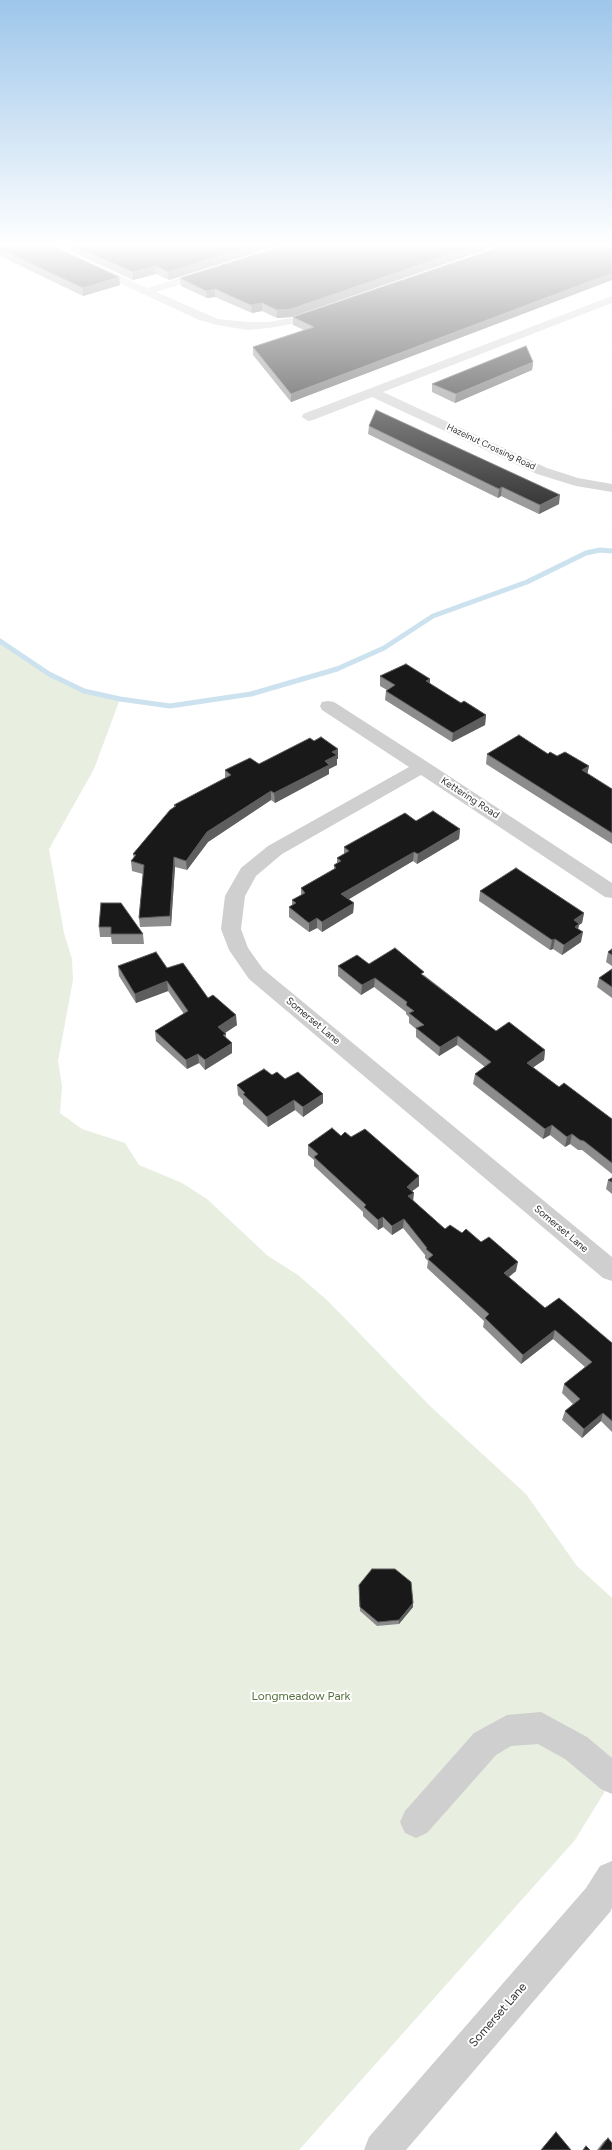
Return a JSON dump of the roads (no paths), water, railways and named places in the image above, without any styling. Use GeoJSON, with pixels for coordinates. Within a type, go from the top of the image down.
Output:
{"type":"FeatureCollection","features":[{"type":"Feature","properties":{"kind":"street"},"geometry":{"type":"LineString","coordinates":[[308,418],[499,343]]}},
{"type":"Feature","properties":{"kind":"street","name":"Hazelnut Crossing Road"},"geometry":{"type":"LineString","coordinates":[[374,392],[542,471],[576,482],[612,488]]}},
{"type":"Feature","properties":{"kind":"street","name":"Kettering Road"},"geometry":{"type":"LineString","coordinates":[[328,706],[612,892]]}},
{"type":"Feature","properties":{"kind":"street","name":"Somerset Lane"},"geometry":{"type":"LineString","coordinates":[[423,768],[275,850],[248,872],[235,896],[231,929],[239,950],[256,974],[612,1271]]}},
{"type":"Feature","properties":{"kind":"street"},"geometry":{"type":"LineString","coordinates":[[416,1822],[485,1744],[507,1731],[541,1728],[576,1748],[612,1778]]}},
{"type":"Feature","properties":{"kind":"street","name":"Somerset Lane"},"geometry":{"type":"LineString","coordinates":[[382,2150],[598,1900],[612,1878]]}},
{"type":"Feature","properties":{"kind":"waterway"},"geometry":{"type":"LineString","coordinates":[[0,641],[49,674],[84,691],[120,699],[170,706],[251,694],[337,669],[384,648],[433,616],[527,582],[586,553],[600,550],[612,551]]}},
{"type":"Feature","properties":{"kind":"park label","name":"Longmeadow Park"},"geometry":{"type":"Point","coordinates":[301,1696]}}]}
